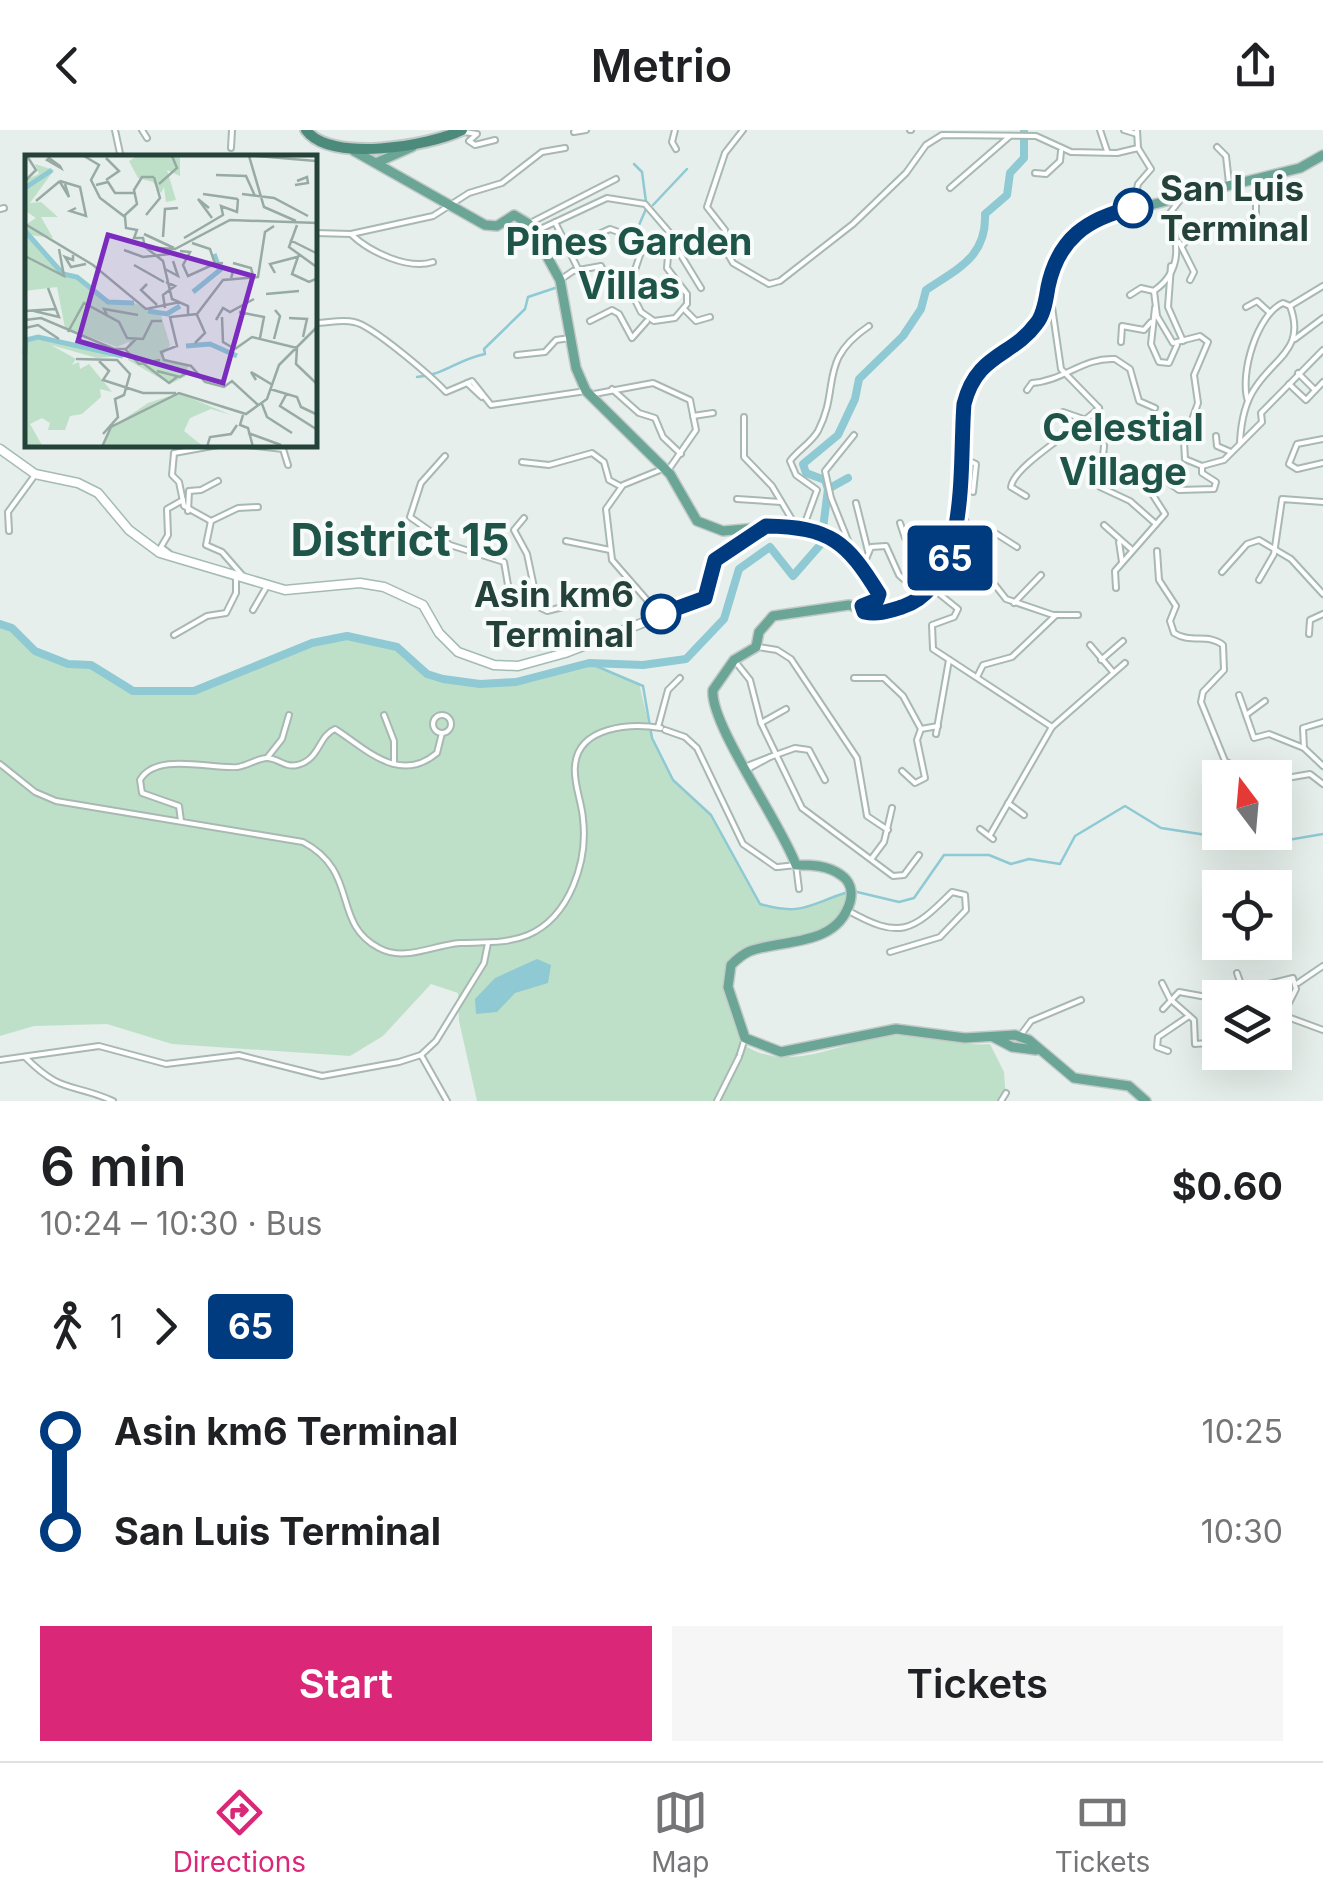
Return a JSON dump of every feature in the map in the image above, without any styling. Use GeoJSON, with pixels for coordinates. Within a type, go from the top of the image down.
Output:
{"type":"FeatureCollection","features":[{"type":"Feature","properties":{"kind":"highway"},"geometry":{"type":"LineString","coordinates":[[306,130],[319,141],[345,147],[420,144],[460,131]]}},
{"type":"Feature","properties":{"kind":"main road"},"geometry":{"type":"LineString","coordinates":[[378,162],[420,144]]}},
{"type":"Feature","properties":{"kind":"main road"},"geometry":{"type":"LineString","coordinates":[[345,147],[490,226],[514,215],[531,228],[563,279],[578,375],[588,393],[667,471],[702,524],[730,532],[766,526],[833,539],[851,550],[879,596],[861,607],[824,606],[773,616],[759,632],[756,647],[734,660],[716,684],[711,704],[796,865],[824,867],[851,891],[847,910],[822,934],[798,944],[753,950],[731,965],[728,987],[745,1038],[781,1052],[896,1029],[966,1038],[1020,1036],[1074,1078],[1128,1086],[1146,1101]]}},
{"type":"Feature","properties":{"kind":"main road"},"geometry":{"type":"LineString","coordinates":[[861,607],[867,613],[885,612],[917,600],[935,584],[952,551],[965,400],[972,382],[1004,348],[1034,327],[1056,258],[1069,238],[1091,221],[1300,168],[1323,156]]}},
{"type":"Feature","properties":{"kind":"main road"},"geometry":{"type":"LineString","coordinates":[[0,449],[35,474],[88,487],[140,540],[178,559],[268,586],[302,590],[364,582],[392,590],[426,608],[440,634],[458,652],[502,666],[565,654],[705,598],[715,560],[766,526]]}},
{"type":"Feature","properties":{"kind":"main road"},"geometry":{"type":"LineString","coordinates":[[994,1036],[1012,1046],[1039,1050]]}},
{"type":"Feature","properties":{"kind":"street"},"geometry":{"type":"LineString","coordinates":[[115,130],[119,155]]}},
{"type":"Feature","properties":{"kind":"street"},"geometry":{"type":"LineString","coordinates":[[142,130],[147,138]]}},
{"type":"Feature","properties":{"kind":"street"},"geometry":{"type":"LineString","coordinates":[[231,148],[232,130]]}},
{"type":"Feature","properties":{"kind":"street"},"geometry":{"type":"LineString","coordinates":[[484,130],[470,144],[495,140]]}},
{"type":"Feature","properties":{"kind":"street"},"geometry":{"type":"LineString","coordinates":[[574,132],[586,130]]}},
{"type":"Feature","properties":{"kind":"street"},"geometry":{"type":"LineString","coordinates":[[675,130],[672,142],[676,149]]}},
{"type":"Feature","properties":{"kind":"street"},"geometry":{"type":"LineString","coordinates":[[743,130],[723,158],[707,207],[725,230],[730,259],[769,284],[780,281],[837,236],[906,174],[926,146],[942,135],[1036,136],[1061,151],[1111,153],[1138,148]]}},
{"type":"Feature","properties":{"kind":"street"},"geometry":{"type":"LineString","coordinates":[[1100,130],[1102,145],[1111,153]]}},
{"type":"Feature","properties":{"kind":"street"},"geometry":{"type":"LineString","coordinates":[[1124,130],[1137,132],[1138,148],[1151,170],[1138,184],[1133,208]]}},
{"type":"Feature","properties":{"kind":"street"},"geometry":{"type":"LineString","coordinates":[[460,131],[477,134]]}},
{"type":"Feature","properties":{"kind":"street"},"geometry":{"type":"LineString","coordinates":[[950,188],[1012,135]]}},
{"type":"Feature","properties":{"kind":"street"},"geometry":{"type":"LineString","coordinates":[[1217,146],[1226,156],[1229,184]]}},
{"type":"Feature","properties":{"kind":"street"},"geometry":{"type":"LineString","coordinates":[[318,233],[352,234],[433,216],[469,193],[502,183],[542,152],[566,148]]}},
{"type":"Feature","properties":{"kind":"street"},"geometry":{"type":"LineString","coordinates":[[1036,173],[1046,174],[1060,161],[1061,151]]}},
{"type":"Feature","properties":{"kind":"street"},"geometry":{"type":"LineString","coordinates":[[1244,229],[1256,214],[1256,186],[1270,174]]}},
{"type":"Feature","properties":{"kind":"street"},"geometry":{"type":"LineString","coordinates":[[531,228],[615,181],[607,198]]}},
{"type":"Feature","properties":{"kind":"street"},"geometry":{"type":"LineString","coordinates":[[1182,196],[1170,213],[1194,272],[1190,280]]}},
{"type":"Feature","properties":{"kind":"street"},"geometry":{"type":"LineString","coordinates":[[531,228],[555,222],[607,198],[645,204],[700,288]]}},
{"type":"Feature","properties":{"kind":"street"},"geometry":{"type":"LineString","coordinates":[[555,222],[579,272]]}},
{"type":"Feature","properties":{"kind":"street"},"geometry":{"type":"LineString","coordinates":[[568,248],[610,229],[638,239],[642,249],[629,288],[648,319],[665,322],[686,310]]}},
{"type":"Feature","properties":{"kind":"street"},"geometry":{"type":"LineString","coordinates":[[352,234],[376,252],[420,266],[434,262]]}},
{"type":"Feature","properties":{"kind":"street"},"geometry":{"type":"LineString","coordinates":[[1180,244],[1189,238]]}},
{"type":"Feature","properties":{"kind":"street"},"geometry":{"type":"LineString","coordinates":[[671,239],[667,268],[686,294],[686,310],[696,321],[710,317]]}},
{"type":"Feature","properties":{"kind":"street"},"geometry":{"type":"LineString","coordinates":[[1154,291],[1168,280],[1180,244]]}},
{"type":"Feature","properties":{"kind":"street"},"geometry":{"type":"LineString","coordinates":[[563,279],[602,266],[611,288],[629,288]]}},
{"type":"Feature","properties":{"kind":"street"},"geometry":{"type":"LineString","coordinates":[[1171,266],[1168,307],[1184,342]]}},
{"type":"Feature","properties":{"kind":"street"},"geometry":{"type":"LineString","coordinates":[[1240,442],[1248,401],[1245,386],[1269,312],[1280,304],[1290,306],[1323,286]]}},
{"type":"Feature","properties":{"kind":"street"},"geometry":{"type":"LineString","coordinates":[[1130,295],[1141,288],[1154,291]]}},
{"type":"Feature","properties":{"kind":"street"},"geometry":{"type":"LineString","coordinates":[[1154,291],[1152,347],[1162,364],[1171,360],[1177,345],[1202,336],[1208,344],[1194,375],[1198,403],[1183,446],[1186,458],[1202,466]]}},
{"type":"Feature","properties":{"kind":"street"},"geometry":{"type":"LineString","coordinates":[[1046,299],[1052,307],[1060,366],[1099,408],[1104,446],[1100,488],[1130,500],[1156,524]]}},
{"type":"Feature","properties":{"kind":"street"},"geometry":{"type":"LineString","coordinates":[[1246,307],[1257,301],[1269,312]]}},
{"type":"Feature","properties":{"kind":"street"},"geometry":{"type":"LineString","coordinates":[[1290,306],[1295,339]]}},
{"type":"Feature","properties":{"kind":"street"},"geometry":{"type":"LineString","coordinates":[[1155,308],[1166,334],[1177,345]]}},
{"type":"Feature","properties":{"kind":"street"},"geometry":{"type":"LineString","coordinates":[[590,321],[612,310],[633,338],[648,319]]}},
{"type":"Feature","properties":{"kind":"street"},"geometry":{"type":"LineString","coordinates":[[1248,401],[1295,339],[1323,318]]}},
{"type":"Feature","properties":{"kind":"street"},"geometry":{"type":"LineString","coordinates":[[318,323],[358,322],[431,375],[448,393],[467,383],[477,385],[485,400],[497,404],[664,386],[690,400],[696,430],[667,471],[652,472],[623,485],[613,484],[602,459],[588,452],[549,465],[522,462]]}},
{"type":"Feature","properties":{"kind":"street"},"geometry":{"type":"LineString","coordinates":[[1121,342],[1122,326],[1142,330],[1151,322]]}},
{"type":"Feature","properties":{"kind":"street"},"geometry":{"type":"LineString","coordinates":[[803,532],[817,490],[796,474],[790,461],[818,431],[831,370],[842,347],[868,326]]}},
{"type":"Feature","properties":{"kind":"street"},"geometry":{"type":"LineString","coordinates":[[516,356],[542,353],[559,338],[573,338]]}},
{"type":"Feature","properties":{"kind":"street"},"geometry":{"type":"LineString","coordinates":[[1202,466],[1233,452],[1260,424],[1261,412],[1323,350]]}},
{"type":"Feature","properties":{"kind":"street"},"geometry":{"type":"LineString","coordinates":[[1028,390],[1032,383],[1068,374],[1094,360],[1120,361],[1131,372],[1137,398],[1155,408]]}},
{"type":"Feature","properties":{"kind":"street"},"geometry":{"type":"LineString","coordinates":[[1298,373],[1315,390]]}},
{"type":"Feature","properties":{"kind":"street"},"geometry":{"type":"LineString","coordinates":[[1288,384],[1304,400],[1323,382]]}},
{"type":"Feature","properties":{"kind":"street"},"geometry":{"type":"LineString","coordinates":[[612,389],[639,413],[655,418],[663,438],[681,454]]}},
{"type":"Feature","properties":{"kind":"street"},"geometry":{"type":"LineString","coordinates":[[1026,496],[1011,486],[1017,470],[1099,408]]}},
{"type":"Feature","properties":{"kind":"street"},"geometry":{"type":"LineString","coordinates":[[693,416],[714,412]]}},
{"type":"Feature","properties":{"kind":"street"},"geometry":{"type":"LineString","coordinates":[[1063,412],[1086,420]]}},
{"type":"Feature","properties":{"kind":"street"},"geometry":{"type":"LineString","coordinates":[[744,416],[744,456],[768,480],[803,532]]}},
{"type":"Feature","properties":{"kind":"street"},"geometry":{"type":"LineString","coordinates":[[851,550],[826,469],[854,435]]}},
{"type":"Feature","properties":{"kind":"street"},"geometry":{"type":"LineString","coordinates":[[1216,436],[1218,446],[1233,452]]}},
{"type":"Feature","properties":{"kind":"street"},"geometry":{"type":"LineString","coordinates":[[1323,439],[1298,444],[1290,464],[1297,470],[1323,463]]}},
{"type":"Feature","properties":{"kind":"street"},"geometry":{"type":"LineString","coordinates":[[203,448],[174,454],[172,474],[188,511],[211,521],[238,508],[258,508]]}},
{"type":"Feature","properties":{"kind":"street"},"geometry":{"type":"LineString","coordinates":[[274,448],[283,449],[288,464]]}},
{"type":"Feature","properties":{"kind":"street"},"geometry":{"type":"LineString","coordinates":[[446,456],[421,483],[410,518],[450,545],[504,562],[510,600],[547,611],[634,590]]}},
{"type":"Feature","properties":{"kind":"street"},"geometry":{"type":"LineString","coordinates":[[961,457],[976,464],[973,492]]}},
{"type":"Feature","properties":{"kind":"street"},"geometry":{"type":"LineString","coordinates":[[1116,588],[1114,576],[1122,562],[1165,510],[1149,491],[1148,474],[1155,473],[1179,490],[1212,490],[1216,482],[1202,473],[1202,466]]}},
{"type":"Feature","properties":{"kind":"street"},"geometry":{"type":"LineString","coordinates":[[9,532],[8,512],[35,474]]}},
{"type":"Feature","properties":{"kind":"street"},"geometry":{"type":"LineString","coordinates":[[188,511],[189,491],[218,480]]}},
{"type":"Feature","properties":{"kind":"street"},"geometry":{"type":"LineString","coordinates":[[623,485],[606,510],[610,550],[634,590],[648,598],[660,614]]}},
{"type":"Feature","properties":{"kind":"street"},"geometry":{"type":"LineString","coordinates":[[737,499],[781,502]]}},
{"type":"Feature","properties":{"kind":"street"},"geometry":{"type":"LineString","coordinates":[[1259,580],[1276,548],[1282,499],[1323,502]]}},
{"type":"Feature","properties":{"kind":"street"},"geometry":{"type":"LineString","coordinates":[[178,559],[161,547],[168,535],[168,506],[183,500]]}},
{"type":"Feature","properties":{"kind":"street"},"geometry":{"type":"LineString","coordinates":[[856,502],[868,551],[862,569]]}},
{"type":"Feature","properties":{"kind":"street"},"geometry":{"type":"LineString","coordinates":[[956,506],[969,528],[974,558],[1006,599],[1056,614],[1078,615]]}},
{"type":"Feature","properties":{"kind":"street"},"geometry":{"type":"LineString","coordinates":[[524,518],[514,530],[527,554],[538,606]]}},
{"type":"Feature","properties":{"kind":"street"},"geometry":{"type":"LineString","coordinates":[[174,635],[207,616],[226,613],[236,594],[241,578],[222,552],[206,545],[211,521]]}},
{"type":"Feature","properties":{"kind":"street"},"geometry":{"type":"LineString","coordinates":[[900,523],[904,538],[926,550],[935,584],[958,609],[932,629],[931,646],[1052,727]]}},
{"type":"Feature","properties":{"kind":"street"},"geometry":{"type":"LineString","coordinates":[[1104,526],[1112,528],[1119,540],[1122,562]]}},
{"type":"Feature","properties":{"kind":"street"},"geometry":{"type":"LineString","coordinates":[[969,528],[992,531],[1016,547]]}},
{"type":"Feature","properties":{"kind":"street"},"geometry":{"type":"LineString","coordinates":[[566,540],[610,550]]}},
{"type":"Feature","properties":{"kind":"street"},"geometry":{"type":"LineString","coordinates":[[1119,540],[1132,549]]}},
{"type":"Feature","properties":{"kind":"street"},"geometry":{"type":"LineString","coordinates":[[1222,572],[1251,542],[1276,548],[1291,558],[1323,594]]}},
{"type":"Feature","properties":{"kind":"street"},"geometry":{"type":"LineString","coordinates":[[868,551],[886,546],[898,573],[909,584]]}},
{"type":"Feature","properties":{"kind":"street"},"geometry":{"type":"LineString","coordinates":[[1157,550],[1159,580],[1175,601],[1170,621],[1174,633],[1192,640],[1216,640],[1223,645],[1224,670],[1201,694],[1201,702],[1226,760]]}},
{"type":"Feature","properties":{"kind":"street"},"geometry":{"type":"LineString","coordinates":[[1014,603],[1040,576]]}},
{"type":"Feature","properties":{"kind":"street"},"geometry":{"type":"LineString","coordinates":[[253,610],[268,586]]}},
{"type":"Feature","properties":{"kind":"street"},"geometry":{"type":"LineString","coordinates":[[977,676],[983,665],[1017,653],[1056,614]]}},
{"type":"Feature","properties":{"kind":"street"},"geometry":{"type":"LineString","coordinates":[[1309,634],[1310,620],[1323,614]]}},
{"type":"Feature","properties":{"kind":"street"},"geometry":{"type":"LineString","coordinates":[[1101,660],[1123,642]]}},
{"type":"Feature","properties":{"kind":"street"},"geometry":{"type":"LineString","coordinates":[[1090,646],[1114,672]]}},
{"type":"Feature","properties":{"kind":"street"},"geometry":{"type":"LineString","coordinates":[[756,647],[777,650],[791,660],[852,749],[860,768],[867,816],[888,830]]}},
{"type":"Feature","properties":{"kind":"street"},"geometry":{"type":"LineString","coordinates":[[734,660],[750,680],[761,723],[802,808],[898,877],[918,856]]}},
{"type":"Feature","properties":{"kind":"street"},"geometry":{"type":"LineString","coordinates":[[936,734],[949,660]]}},
{"type":"Feature","properties":{"kind":"street"},"geometry":{"type":"LineString","coordinates":[[980,829],[992,837],[1052,727],[1124,664]]}},
{"type":"Feature","properties":{"kind":"street"},"geometry":{"type":"LineString","coordinates":[[854,678],[873,676],[889,681],[922,729]]}},
{"type":"Feature","properties":{"kind":"street"},"geometry":{"type":"LineString","coordinates":[[659,728],[668,690],[680,678]]}},
{"type":"Feature","properties":{"kind":"street"},"geometry":{"type":"LineString","coordinates":[[1239,695],[1254,738],[1269,734],[1304,748],[1323,766]]}},
{"type":"Feature","properties":{"kind":"street"},"geometry":{"type":"LineString","coordinates":[[1246,715],[1265,701]]}},
{"type":"Feature","properties":{"kind":"street"},"geometry":{"type":"LineString","coordinates":[[761,723],[786,709]]}},
{"type":"Feature","properties":{"kind":"street"},"geometry":{"type":"LineString","coordinates":[[1056,712],[1062,722]]}},
{"type":"Feature","properties":{"kind":"street"},"geometry":{"type":"LineString","coordinates":[[181,821],[178,806],[142,793],[140,780],[148,770],[161,765],[240,767],[267,758],[282,739],[289,714]]}},
{"type":"Feature","properties":{"kind":"street"},"geometry":{"type":"LineString","coordinates":[[384,715],[394,741],[394,764]]}},
{"type":"Feature","properties":{"kind":"street"},"geometry":{"type":"LineString","coordinates":[[1304,748],[1300,736],[1304,726],[1323,722]]}},
{"type":"Feature","properties":{"kind":"street"},"geometry":{"type":"LineString","coordinates":[[902,771],[915,783],[924,778],[917,737],[922,729],[938,726]]}},
{"type":"Feature","properties":{"kind":"street"},"geometry":{"type":"LineString","coordinates":[[0,764],[45,798],[291,838],[314,847],[327,857],[340,877],[355,927],[365,939],[390,953],[526,936],[548,922],[574,884],[584,841],[574,765],[580,748],[602,732],[659,728],[685,737],[697,748],[743,844],[777,866],[796,865],[798,889]]}},
{"type":"Feature","properties":{"kind":"street"},"geometry":{"type":"LineString","coordinates":[[267,758],[288,766],[308,761],[327,732],[335,729],[368,755],[394,764],[427,761],[440,747],[442,733]]}},
{"type":"Feature","properties":{"kind":"street"},"geometry":{"type":"LineString","coordinates":[[747,768],[795,748],[809,750],[824,780]]}},
{"type":"Feature","properties":{"kind":"street"},"geometry":{"type":"LineString","coordinates":[[1292,777],[1310,774],[1323,784]]}},
{"type":"Feature","properties":{"kind":"street"},"geometry":{"type":"LineString","coordinates":[[1008,804],[1024,815]]}},
{"type":"Feature","properties":{"kind":"street"},"geometry":{"type":"LineString","coordinates":[[872,858],[888,830],[892,808]]}},
{"type":"Feature","properties":{"kind":"street"},"geometry":{"type":"LineString","coordinates":[[847,910],[873,923],[904,928],[925,920],[952,892],[966,895],[966,910],[954,926],[923,944],[890,952]]}},
{"type":"Feature","properties":{"kind":"street"},"geometry":{"type":"LineString","coordinates":[[0,1060],[99,1046],[166,1064],[239,1056],[322,1076],[421,1055],[436,1040],[474,981],[488,943]]}},
{"type":"Feature","properties":{"kind":"street"},"geometry":{"type":"LineString","coordinates":[[1292,997],[1297,984],[1323,966]]}},
{"type":"Feature","properties":{"kind":"street"},"geometry":{"type":"LineString","coordinates":[[1238,973],[1240,980]]}},
{"type":"Feature","properties":{"kind":"street"},"geometry":{"type":"LineString","coordinates":[[1292,981],[1297,984]]}},
{"type":"Feature","properties":{"kind":"street"},"geometry":{"type":"LineString","coordinates":[[1162,983],[1170,998],[1189,1016],[1198,1045],[1202,1044]]}},
{"type":"Feature","properties":{"kind":"street"},"geometry":{"type":"LineString","coordinates":[[1164,1009],[1170,998],[1182,991],[1202,996]]}},
{"type":"Feature","properties":{"kind":"street"},"geometry":{"type":"LineString","coordinates":[[1020,1036],[1028,1023],[1081,1000]]}},
{"type":"Feature","properties":{"kind":"street"},"geometry":{"type":"LineString","coordinates":[[1168,1050],[1157,1048],[1158,1037],[1189,1016]]}},
{"type":"Feature","properties":{"kind":"street"},"geometry":{"type":"LineString","coordinates":[[1292,1019],[1323,1030]]}},
{"type":"Feature","properties":{"kind":"street"},"geometry":{"type":"LineString","coordinates":[[717,1101],[745,1038]]}},
{"type":"Feature","properties":{"kind":"street"},"geometry":{"type":"LineString","coordinates":[[421,1055],[447,1101]]}},
{"type":"Feature","properties":{"kind":"street"},"geometry":{"type":"LineString","coordinates":[[25,1057],[59,1087],[90,1091],[113,1101]]}},
{"type":"Feature","properties":{"kind":"street"},"geometry":{"type":"LineString","coordinates":[[1000,1101],[1006,1093]]}},
{"type":"Feature","properties":{"kind":"green space"},"geometry":{"type":"Polygon","coordinates":[[[0,624],[12,628],[35,651],[68,664],[91,665],[133,691],[162,694],[212,686],[312,643],[347,636],[397,647],[427,674],[443,679],[480,684],[516,682],[589,663],[639,683],[652,738],[673,780],[711,815],[760,904],[796,909],[846,893],[841,912],[821,928],[757,947],[728,964],[725,989],[742,1044],[781,1057],[903,1035],[990,1044],[1004,1072],[1006,1101],[477,1101],[459,1021],[458,993],[431,984],[383,1036],[350,1056],[172,1044],[107,1024],[34,1026],[0,1036],[0,624]]]}},
{"type":"Feature","properties":{"kind":"water"},"geometry":{"type":"Polygon","coordinates":[[[537,959],[551,965],[548,983],[515,993],[497,1012],[476,1014],[475,999],[495,978],[537,959]]]}},
{"type":"Feature","properties":{"kind":"waterway"},"geometry":{"type":"LineString","coordinates":[[0,624],[12,628],[35,651],[68,664],[91,665],[133,691],[194,691],[312,643],[347,636],[397,647],[427,674],[480,684],[516,682],[589,663],[643,665],[686,659],[724,619],[739,569],[770,547],[793,576],[821,544],[828,489],[825,480],[806,473],[803,464],[838,435],[855,399],[859,379],[903,336],[921,309],[926,290],[959,268],[975,251],[981,241],[985,214],[1007,195],[1010,173],[1024,158],[1024,130]]}},
{"type":"Feature","properties":{"kind":"waterway"},"geometry":{"type":"LineString","coordinates":[[634,164],[642,172],[646,202]]}},
{"type":"Feature","properties":{"kind":"waterway"},"geometry":{"type":"LineString","coordinates":[[653,205],[687,169]]}},
{"type":"Feature","properties":{"kind":"waterway"},"geometry":{"type":"LineString","coordinates":[[636,232],[646,209]]}},
{"type":"Feature","properties":{"kind":"waterway"},"geometry":{"type":"LineString","coordinates":[[417,377],[485,354],[484,349],[525,309],[528,297],[555,288]]}},
{"type":"Feature","properties":{"kind":"waterway"},"geometry":{"type":"LineString","coordinates":[[828,489],[848,478]]}},
{"type":"Feature","properties":{"kind":"waterway"},"geometry":{"type":"LineString","coordinates":[[589,663],[643,686],[652,738],[673,780],[711,815],[760,904],[795,909],[845,893]]}},
{"type":"Feature","properties":{"kind":"waterway"},"geometry":{"type":"LineString","coordinates":[[853,891],[899,902],[914,898],[944,855],[989,855],[1011,864],[1029,859],[1060,864],[1075,836],[1125,806],[1161,828],[1226,838],[1235,834],[1282,841],[1323,834]]}},
{"type":"Feature","properties":{"kind":"bus line","name":"65"},"geometry":{"type":"LineString","coordinates":[[661,614],[705,598],[718,556],[766,526],[833,539],[851,550],[879,594],[877,600],[862,606],[864,612],[885,612],[924,596],[943,574],[952,551],[964,404],[972,382],[984,366],[1039,321],[1053,267],[1069,238],[1091,221],[1133,208]]}},
{"type":"Feature","properties":{"kind":"place","name":"San Luis Terminal"},"geometry":{"type":"Point","coordinates":[1133,208]}},
{"type":"Feature","properties":{"kind":"place","name":"Asin km6 Terminal"},"geometry":{"type":"Point","coordinates":[661,614]}},
{"type":"Feature","properties":{"kind":"district","name":"Pines Garden Villas"},"geometry":{"type":"Point","coordinates":[629,263]}},
{"type":"Feature","properties":{"kind":"district","name":"Celestial Village"},"geometry":{"type":"Point","coordinates":[1123,448]}},
{"type":"Feature","properties":{"kind":"district","name":"District 15"},"geometry":{"type":"Point","coordinates":[400,539]}}]}
